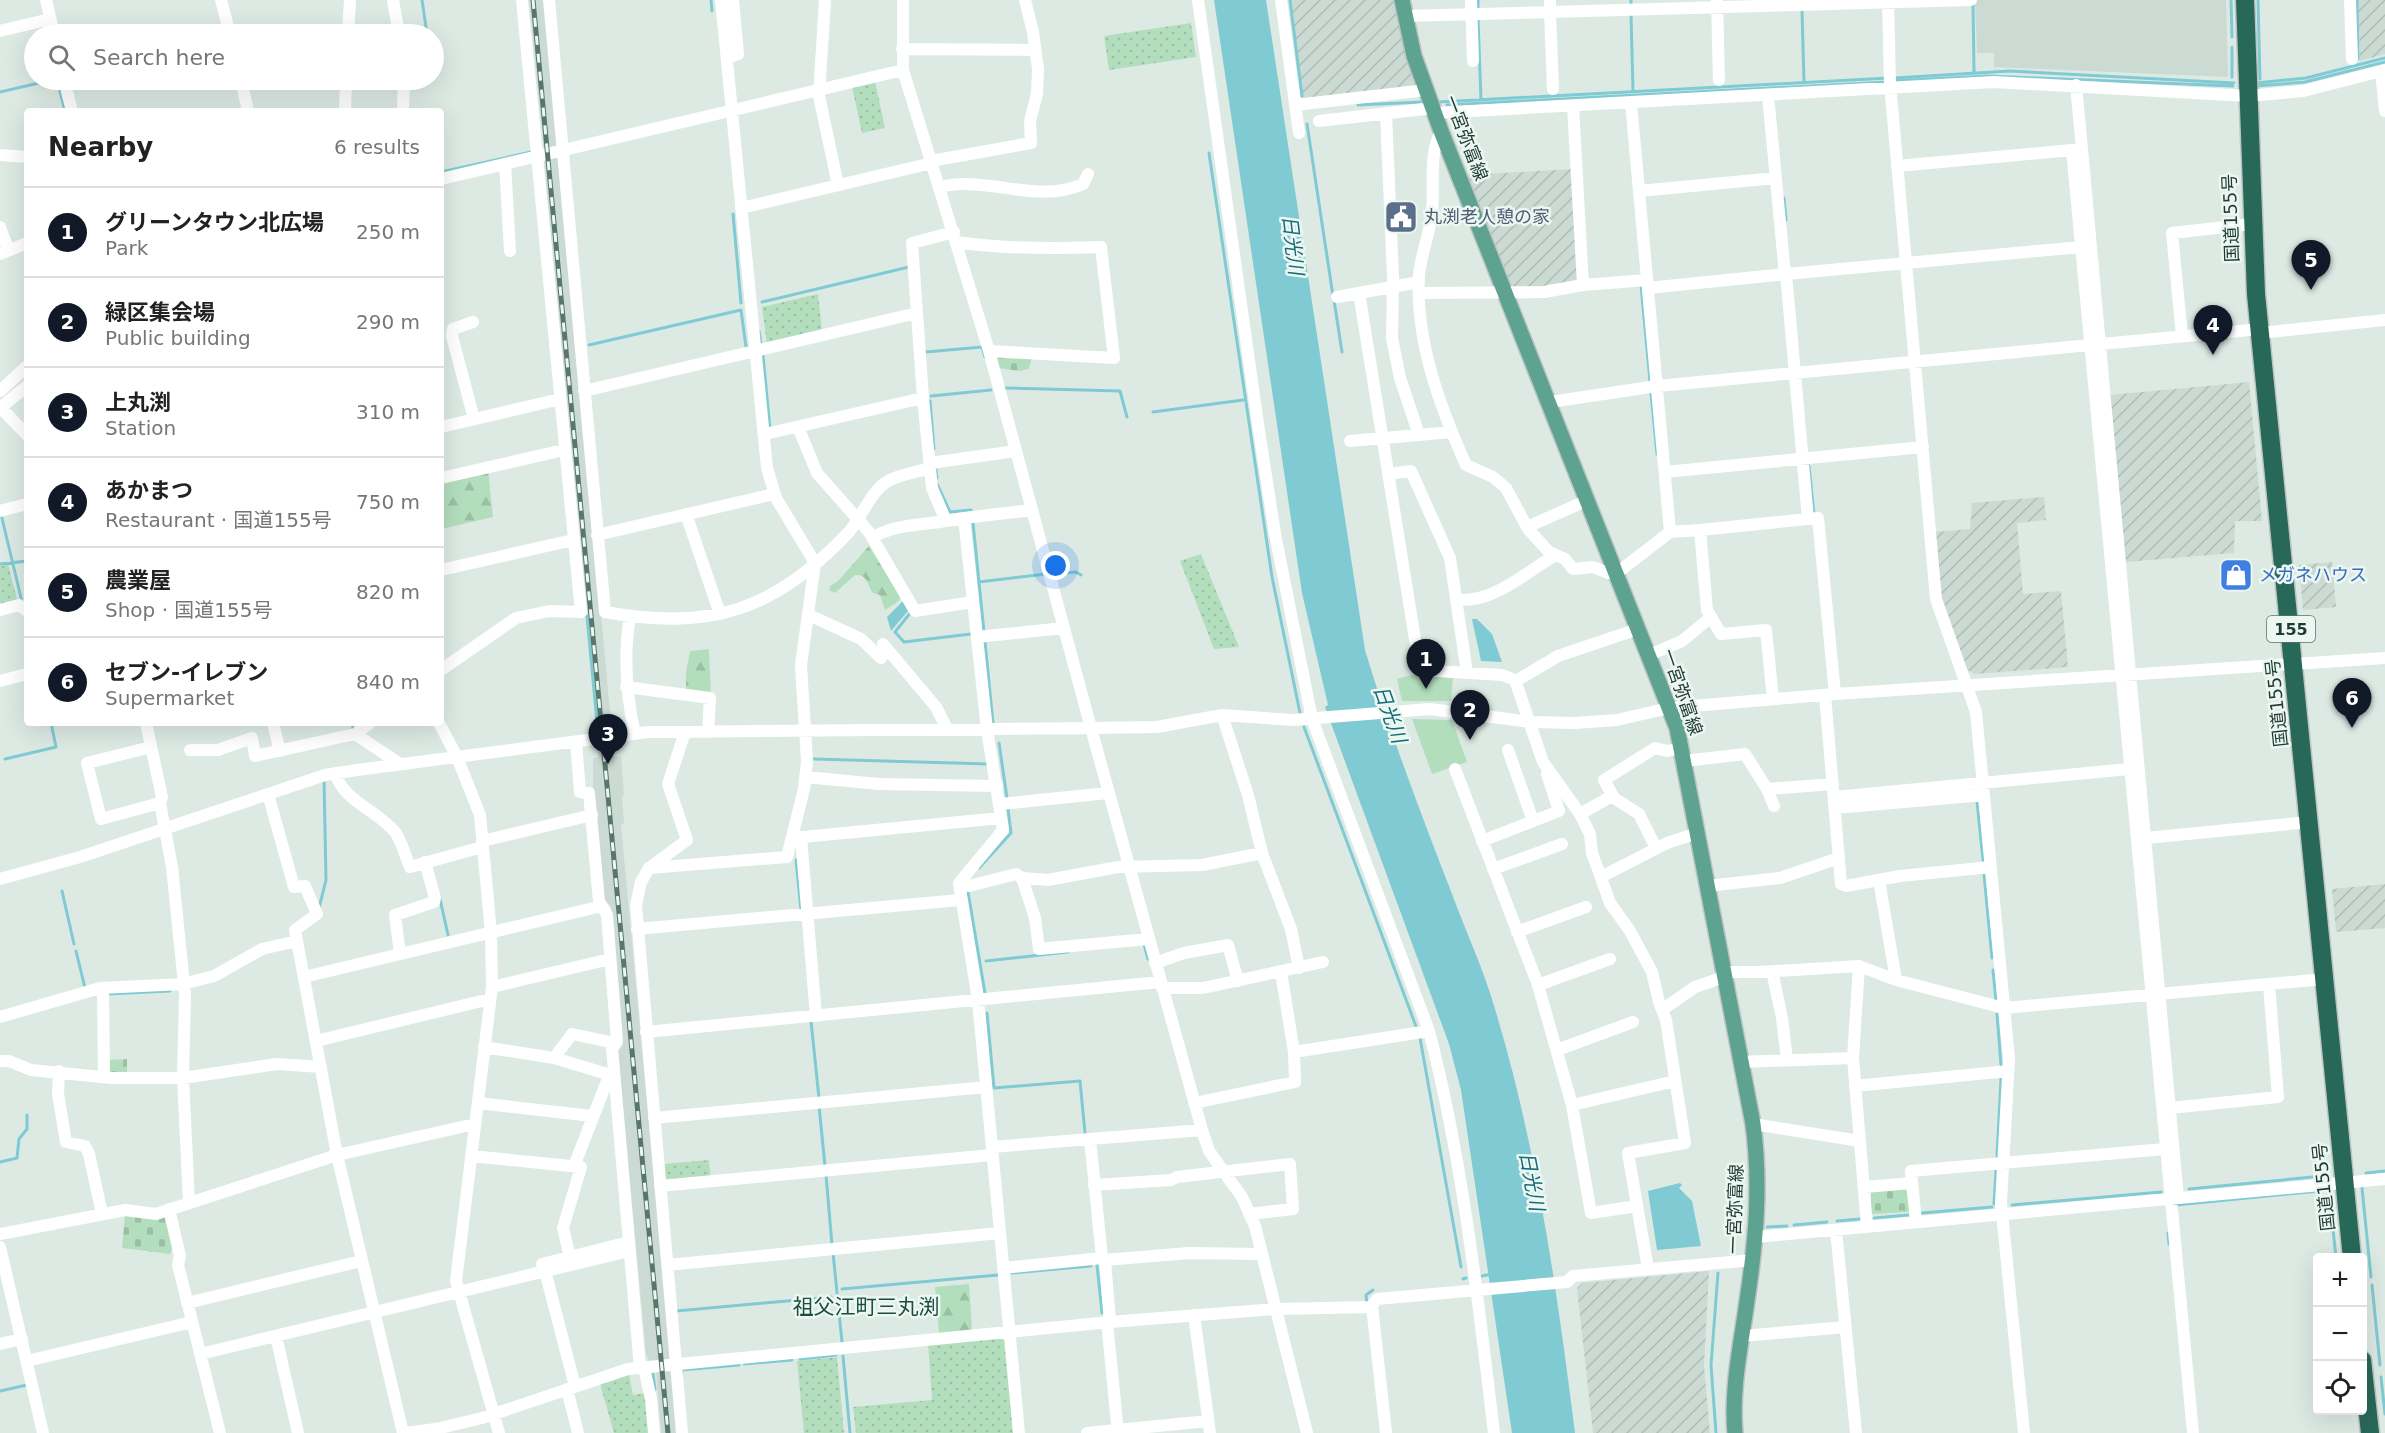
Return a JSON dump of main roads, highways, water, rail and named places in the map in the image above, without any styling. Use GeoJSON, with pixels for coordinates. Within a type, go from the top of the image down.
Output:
{"type":"FeatureCollection","features":[{"type":"Feature","properties":{"kind":"highway","name":"国道155号"},"geometry":{"type":"LineString","coordinates":[[2245,0],[2252,224],[2260,331],[2352,1253]]}},
{"type":"Feature","properties":{"kind":"highway"},"geometry":{"type":"LineString","coordinates":[[2362,1361],[2370,1433]]}},
{"type":"Feature","properties":{"kind":"main road","name":"一宮弥富線"},"geometry":{"type":"LineString","coordinates":[[1402,0],[1414,56],[1426,90],[1617,573],[1669,708],[1682,754],[1752,1124],[1758,1177],[1756,1237],[1734,1405],[1735,1433]]}},
{"type":"Feature","properties":{"kind":"water","name":"日光川"},"geometry":{"type":"Polygon","coordinates":[[[1214,0],[1266,0],[1365,650],[1406,773],[1486,980],[1510,1061],[1544,1219],[1575,1433],[1512,1433],[1461,1090],[1449,1044],[1325,707],[1328,705],[1302,593],[1214,0]]]}},
{"type":"Feature","properties":{"kind":"water"},"geometry":{"type":"Polygon","coordinates":[[[903,601],[908,611],[891,631],[887,617],[903,601]]]}},
{"type":"Feature","properties":{"kind":"water"},"geometry":{"type":"Polygon","coordinates":[[[1472,619],[1477,619],[1492,634],[1502,662],[1481,661],[1472,619]]]}},
{"type":"Feature","properties":{"kind":"water"},"geometry":{"type":"Polygon","coordinates":[[[1680,1183],[1682,1185],[1679,1188],[1692,1201],[1701,1246],[1657,1250],[1648,1191],[1680,1183]]]}},
{"type":"Feature","properties":{"kind":"waterway"},"geometry":{"type":"LineString","coordinates":[[422,0],[426,24]]}},
{"type":"Feature","properties":{"kind":"waterway"},"geometry":{"type":"LineString","coordinates":[[711,0],[712,11]]}},
{"type":"Feature","properties":{"kind":"waterway"},"geometry":{"type":"LineString","coordinates":[[1290,0],[1302,96]]}},
{"type":"Feature","properties":{"kind":"waterway"},"geometry":{"type":"LineString","coordinates":[[1478,0],[1478,9]]}},
{"type":"Feature","properties":{"kind":"waterway"},"geometry":{"type":"LineString","coordinates":[[2231,0],[2232,37]]}},
{"type":"Feature","properties":{"kind":"waterway"},"geometry":{"type":"LineString","coordinates":[[2258,0],[2260,79]]}},
{"type":"Feature","properties":{"kind":"waterway"},"geometry":{"type":"LineString","coordinates":[[2357,0],[2358,59]]}},
{"type":"Feature","properties":{"kind":"waterway"},"geometry":{"type":"LineString","coordinates":[[1973,2],[1974,73]]}},
{"type":"Feature","properties":{"kind":"waterway"},"geometry":{"type":"LineString","coordinates":[[1802,10],[1804,82]]}},
{"type":"Feature","properties":{"kind":"waterway"},"geometry":{"type":"LineString","coordinates":[[1631,15],[1633,91]]}},
{"type":"Feature","properties":{"kind":"waterway"},"geometry":{"type":"LineString","coordinates":[[1478,18],[1481,100]]}},
{"type":"Feature","properties":{"kind":"waterway"},"geometry":{"type":"LineString","coordinates":[[2232,47],[2232,77]]}},
{"type":"Feature","properties":{"kind":"waterway"},"geometry":{"type":"LineString","coordinates":[[2256,83],[2306,78],[2385,58]]}},
{"type":"Feature","properties":{"kind":"waterway"},"geometry":{"type":"LineString","coordinates":[[2256,86],[2305,82],[2385,62]]}},
{"type":"Feature","properties":{"kind":"waterway"},"geometry":{"type":"LineString","coordinates":[[1894,78],[2010,71],[2234,83]]}},
{"type":"Feature","properties":{"kind":"waterway"},"geometry":{"type":"LineString","coordinates":[[1894,81],[1988,76],[2233,86]]}},
{"type":"Feature","properties":{"kind":"waterway"},"geometry":{"type":"LineString","coordinates":[[1439,102],[1888,78]]}},
{"type":"Feature","properties":{"kind":"waterway"},"geometry":{"type":"LineString","coordinates":[[1447,105],[1887,82]]}},
{"type":"Feature","properties":{"kind":"waterway"},"geometry":{"type":"LineString","coordinates":[[0,92],[24,86]]}},
{"type":"Feature","properties":{"kind":"waterway"},"geometry":{"type":"LineString","coordinates":[[60,90],[64,108]]}},
{"type":"Feature","properties":{"kind":"waterway"},"geometry":{"type":"LineString","coordinates":[[1358,105],[1422,102]]}},
{"type":"Feature","properties":{"kind":"waterway"},"geometry":{"type":"LineString","coordinates":[[1307,124],[1333,296]]}},
{"type":"Feature","properties":{"kind":"waterway"},"geometry":{"type":"LineString","coordinates":[[444,171],[531,152]]}},
{"type":"Feature","properties":{"kind":"waterway"},"geometry":{"type":"LineString","coordinates":[[1209,153],[1272,577],[1300,713]]}},
{"type":"Feature","properties":{"kind":"waterway"},"geometry":{"type":"LineString","coordinates":[[1784,198],[1786,220]]}},
{"type":"Feature","properties":{"kind":"waterway"},"geometry":{"type":"LineString","coordinates":[[733,214],[741,303]]}},
{"type":"Feature","properties":{"kind":"waterway"},"geometry":{"type":"LineString","coordinates":[[762,302],[909,267]]}},
{"type":"Feature","properties":{"kind":"waterway"},"geometry":{"type":"LineString","coordinates":[[1641,285],[1650,381]]}},
{"type":"Feature","properties":{"kind":"waterway"},"geometry":{"type":"LineString","coordinates":[[1334,300],[1342,352]]}},
{"type":"Feature","properties":{"kind":"waterway"},"geometry":{"type":"LineString","coordinates":[[589,345],[741,310],[746,347]]}},
{"type":"Feature","properties":{"kind":"waterway"},"geometry":{"type":"LineString","coordinates":[[759,331],[761,344]]}},
{"type":"Feature","properties":{"kind":"waterway"},"geometry":{"type":"LineString","coordinates":[[926,352],[982,347],[985,357]]}},
{"type":"Feature","properties":{"kind":"waterway"},"geometry":{"type":"LineString","coordinates":[[763,356],[770,429]]}},
{"type":"Feature","properties":{"kind":"waterway"},"geometry":{"type":"LineString","coordinates":[[1005,388],[1120,391],[1127,417]]}},
{"type":"Feature","properties":{"kind":"waterway"},"geometry":{"type":"LineString","coordinates":[[931,396],[991,390]]}},
{"type":"Feature","properties":{"kind":"waterway"},"geometry":{"type":"LineString","coordinates":[[1651,393],[1657,454]]}},
{"type":"Feature","properties":{"kind":"waterway"},"geometry":{"type":"LineString","coordinates":[[1153,412],[1243,400]]}},
{"type":"Feature","properties":{"kind":"waterway"},"geometry":{"type":"LineString","coordinates":[[927,402],[930,401],[934,449]]}},
{"type":"Feature","properties":{"kind":"waterway"},"geometry":{"type":"LineString","coordinates":[[1809,466],[1814,514]]}},
{"type":"Feature","properties":{"kind":"waterway"},"geometry":{"type":"LineString","coordinates":[[936,470],[937,478]]}},
{"type":"Feature","properties":{"kind":"waterway"},"geometry":{"type":"LineString","coordinates":[[937,484],[950,512],[971,510],[972,513]]}},
{"type":"Feature","properties":{"kind":"waterway"},"geometry":{"type":"LineString","coordinates":[[1,514],[22,602]]}},
{"type":"Feature","properties":{"kind":"waterway"},"geometry":{"type":"LineString","coordinates":[[973,523],[984,632]]}},
{"type":"Feature","properties":{"kind":"waterway"},"geometry":{"type":"LineString","coordinates":[[0,564],[24,561]]}},
{"type":"Feature","properties":{"kind":"waterway"},"geometry":{"type":"LineString","coordinates":[[1055,574],[1076,572],[1081,575]]}},
{"type":"Feature","properties":{"kind":"waterway"},"geometry":{"type":"LineString","coordinates":[[979,582],[1046,574]]}},
{"type":"Feature","properties":{"kind":"waterway"},"geometry":{"type":"LineString","coordinates":[[911,612],[895,632],[904,642],[971,634]]}},
{"type":"Feature","properties":{"kind":"waterway"},"geometry":{"type":"LineString","coordinates":[[587,616],[598,733]]}},
{"type":"Feature","properties":{"kind":"waterway"},"geometry":{"type":"LineString","coordinates":[[985,642],[993,723]]}},
{"type":"Feature","properties":{"kind":"waterway"},"geometry":{"type":"LineString","coordinates":[[5,759],[56,747],[52,726]]}},
{"type":"Feature","properties":{"kind":"waterway"},"geometry":{"type":"LineString","coordinates":[[1304,727],[1417,1029]]}},
{"type":"Feature","properties":{"kind":"waterway"},"geometry":{"type":"LineString","coordinates":[[999,743],[1007,798]]}},
{"type":"Feature","properties":{"kind":"waterway"},"geometry":{"type":"LineString","coordinates":[[814,759],[989,764]]}},
{"type":"Feature","properties":{"kind":"waterway"},"geometry":{"type":"LineString","coordinates":[[319,908],[326,880],[324,780]]}},
{"type":"Feature","properties":{"kind":"waterway"},"geometry":{"type":"LineString","coordinates":[[1977,801],[1983,860]]}},
{"type":"Feature","properties":{"kind":"waterway"},"geometry":{"type":"LineString","coordinates":[[979,868],[1011,833],[1008,809]]}},
{"type":"Feature","properties":{"kind":"waterway"},"geometry":{"type":"LineString","coordinates":[[796,860],[801,910]]}},
{"type":"Feature","properties":{"kind":"waterway"},"geometry":{"type":"LineString","coordinates":[[1984,874],[1992,958]]}},
{"type":"Feature","properties":{"kind":"waterway"},"geometry":{"type":"LineString","coordinates":[[62,891],[74,944]]}},
{"type":"Feature","properties":{"kind":"waterway"},"geometry":{"type":"LineString","coordinates":[[968,892],[985,993]]}},
{"type":"Feature","properties":{"kind":"waterway"},"geometry":{"type":"LineString","coordinates":[[440,899],[448,935]]}},
{"type":"Feature","properties":{"kind":"waterway"},"geometry":{"type":"LineString","coordinates":[[1144,944],[1148,959]]}},
{"type":"Feature","properties":{"kind":"waterway"},"geometry":{"type":"LineString","coordinates":[[76,951],[85,988]]}},
{"type":"Feature","properties":{"kind":"waterway"},"geometry":{"type":"LineString","coordinates":[[986,961],[1068,952]]}},
{"type":"Feature","properties":{"kind":"waterway"},"geometry":{"type":"LineString","coordinates":[[1993,970],[1996,1001]]}},
{"type":"Feature","properties":{"kind":"waterway"},"geometry":{"type":"LineString","coordinates":[[107,994],[170,991]]}},
{"type":"Feature","properties":{"kind":"waterway"},"geometry":{"type":"LineString","coordinates":[[987,1013],[994,1088],[1080,1081],[1085,1133]]}},
{"type":"Feature","properties":{"kind":"waterway"},"geometry":{"type":"LineString","coordinates":[[1997,1014],[2001,1065]]}},
{"type":"Feature","properties":{"kind":"waterway"},"geometry":{"type":"LineString","coordinates":[[811,1021],[819,1098]]}},
{"type":"Feature","properties":{"kind":"waterway"},"geometry":{"type":"LineString","coordinates":[[1420,1038],[1461,1267]]}},
{"type":"Feature","properties":{"kind":"waterway"},"geometry":{"type":"LineString","coordinates":[[1997,1156],[2001,1079]]}},
{"type":"Feature","properties":{"kind":"waterway"},"geometry":{"type":"LineString","coordinates":[[819,1106],[825,1166]]}},
{"type":"Feature","properties":{"kind":"waterway"},"geometry":{"type":"LineString","coordinates":[[0,1162],[17,1158],[19,1139],[27,1129],[27,1115]]}},
{"type":"Feature","properties":{"kind":"waterway"},"geometry":{"type":"LineString","coordinates":[[1994,1204],[1996,1170]]}},
{"type":"Feature","properties":{"kind":"waterway"},"geometry":{"type":"LineString","coordinates":[[2366,1173],[2385,1171]]}},
{"type":"Feature","properties":{"kind":"waterway"},"geometry":{"type":"LineString","coordinates":[[826,1175],[832,1245]]}},
{"type":"Feature","properties":{"kind":"waterway"},"geometry":{"type":"LineString","coordinates":[[2189,1189],[2323,1176]]}},
{"type":"Feature","properties":{"kind":"waterway"},"geometry":{"type":"LineString","coordinates":[[2362,1188],[2371,1277]]}},
{"type":"Feature","properties":{"kind":"waterway"},"geometry":{"type":"LineString","coordinates":[[2176,1205],[2329,1190],[2335,1253]]}},
{"type":"Feature","properties":{"kind":"waterway"},"geometry":{"type":"LineString","coordinates":[[2012,1205],[2161,1192]]}},
{"type":"Feature","properties":{"kind":"waterway"},"geometry":{"type":"LineString","coordinates":[[1922,1213],[1992,1207]]}},
{"type":"Feature","properties":{"kind":"waterway"},"geometry":{"type":"LineString","coordinates":[[1874,1218],[1908,1215]]}},
{"type":"Feature","properties":{"kind":"waterway"},"geometry":{"type":"LineString","coordinates":[[1837,1221],[1860,1219]]}},
{"type":"Feature","properties":{"kind":"waterway"},"geometry":{"type":"LineString","coordinates":[[1794,1225],[1827,1222]]}},
{"type":"Feature","properties":{"kind":"waterway"},"geometry":{"type":"LineString","coordinates":[[1767,1227],[1787,1226]]}},
{"type":"Feature","properties":{"kind":"waterway"},"geometry":{"type":"LineString","coordinates":[[2168,1233],[2169,1244]]}},
{"type":"Feature","properties":{"kind":"waterway"},"geometry":{"type":"LineString","coordinates":[[833,1253],[842,1342]]}},
{"type":"Feature","properties":{"kind":"waterway"},"geometry":{"type":"LineString","coordinates":[[1097,1265],[1102,1313]]}},
{"type":"Feature","properties":{"kind":"waterway"},"geometry":{"type":"LineString","coordinates":[[1012,1273],[1091,1266]]}},
{"type":"Feature","properties":{"kind":"waterway"},"geometry":{"type":"LineString","coordinates":[[1716,1433],[1711,1365],[1718,1273]]}},
{"type":"Feature","properties":{"kind":"waterway"},"geometry":{"type":"LineString","coordinates":[[1482,1276],[1492,1274]]}},
{"type":"Feature","properties":{"kind":"waterway"},"geometry":{"type":"LineString","coordinates":[[842,1289],[998,1275]]}},
{"type":"Feature","properties":{"kind":"waterway"},"geometry":{"type":"LineString","coordinates":[[2372,1285],[2380,1365]]}},
{"type":"Feature","properties":{"kind":"waterway"},"geometry":{"type":"LineString","coordinates":[[1367,1305],[1366,1295],[1373,1290]]}},
{"type":"Feature","properties":{"kind":"waterway"},"geometry":{"type":"LineString","coordinates":[[676,1311],[831,1297]]}},
{"type":"Feature","properties":{"kind":"waterway"},"geometry":{"type":"LineString","coordinates":[[800,1359],[836,1355]]}},
{"type":"Feature","properties":{"kind":"waterway"},"geometry":{"type":"LineString","coordinates":[[843,1356],[850,1433]]}},
{"type":"Feature","properties":{"kind":"waterway"},"geometry":{"type":"LineString","coordinates":[[744,1364],[792,1360]]}},
{"type":"Feature","properties":{"kind":"waterway"},"geometry":{"type":"LineString","coordinates":[[682,1373],[681,1370],[739,1365]]}},
{"type":"Feature","properties":{"kind":"waterway"},"geometry":{"type":"LineString","coordinates":[[653,1374],[655,1389]]}},
{"type":"Feature","properties":{"kind":"waterway"},"geometry":{"type":"LineString","coordinates":[[2381,1377],[2385,1414]]}},
{"type":"Feature","properties":{"kind":"waterway"},"geometry":{"type":"LineString","coordinates":[[0,1391],[27,1385]]}},
{"type":"Feature","properties":{"kind":"railway"},"geometry":{"type":"LineString","coordinates":[[533,0],[668,1433]]}},
{"type":"Feature","properties":{"kind":"place","name":"丸渕老人憩の家"},"geometry":{"type":"Point","coordinates":[1401,217]}},
{"type":"Feature","properties":{"kind":"place","name":"農業屋"},"geometry":{"type":"Point","coordinates":[2311,290]}},
{"type":"Feature","properties":{"kind":"place","name":"あかまつ"},"geometry":{"type":"Point","coordinates":[2213,355]}},
{"type":"Feature","properties":{"kind":"place","name":"メガネハウス"},"geometry":{"type":"Point","coordinates":[2236,575]}},
{"type":"Feature","properties":{"kind":"place","name":"グリーンタウン北広場"},"geometry":{"type":"Point","coordinates":[1426,689]}},
{"type":"Feature","properties":{"kind":"place","name":"セブン-イレブン"},"geometry":{"type":"Point","coordinates":[2352,728]}},
{"type":"Feature","properties":{"kind":"place","name":"緑区集会場"},"geometry":{"type":"Point","coordinates":[1470,740]}},
{"type":"Feature","properties":{"kind":"place","name":"上丸渕"},"geometry":{"type":"Point","coordinates":[608,764]}},
{"type":"Feature","properties":{"kind":"district","name":"祖父江町三丸渕"},"geometry":{"type":"Point","coordinates":[866,1307]}}]}
